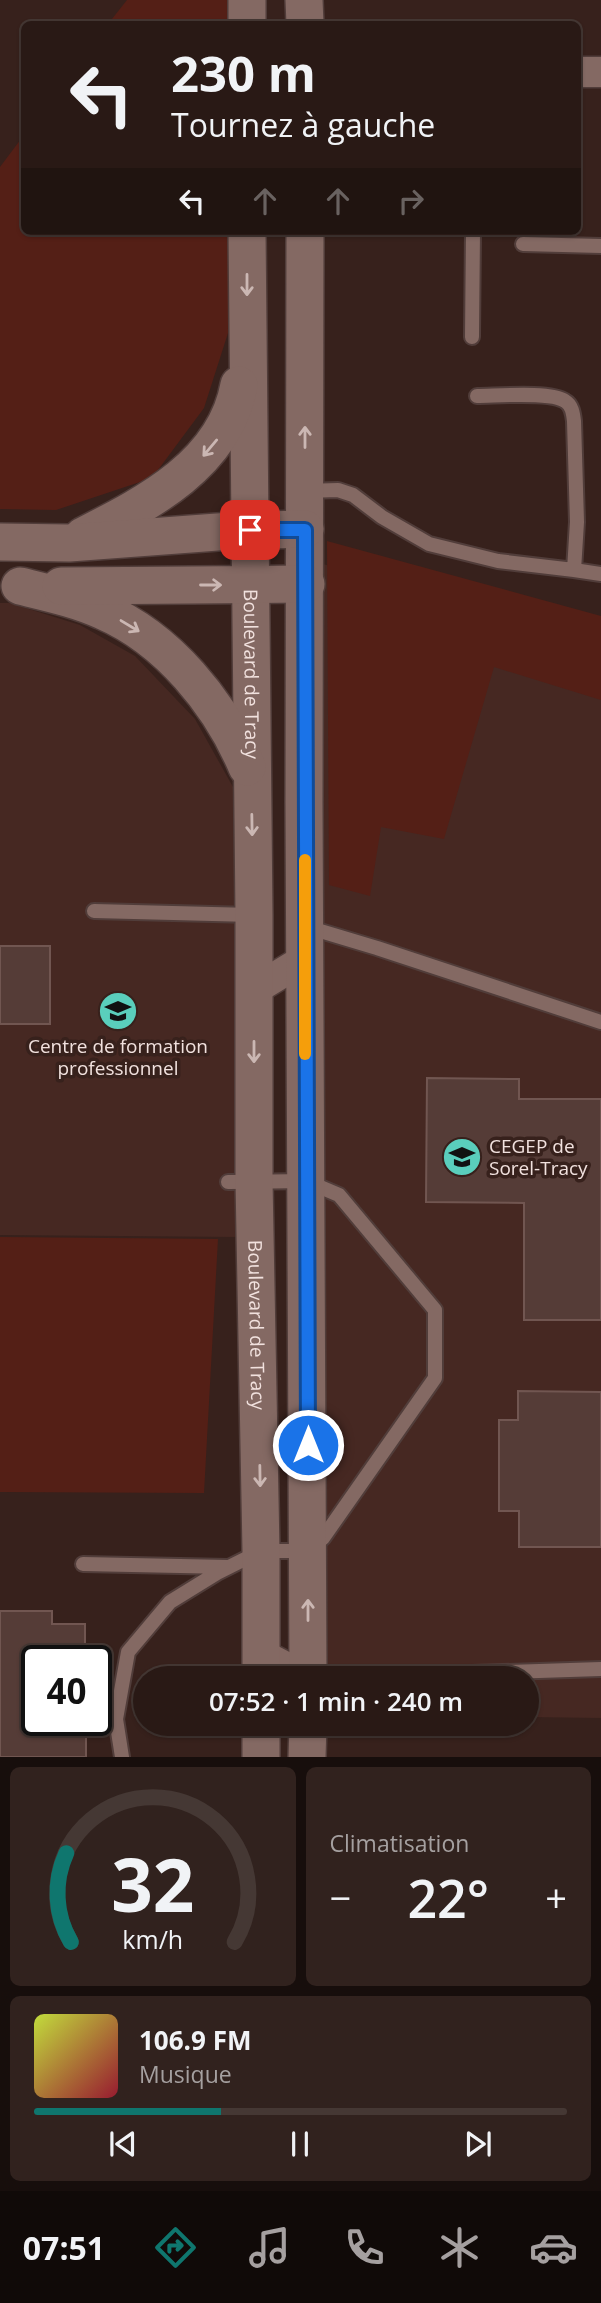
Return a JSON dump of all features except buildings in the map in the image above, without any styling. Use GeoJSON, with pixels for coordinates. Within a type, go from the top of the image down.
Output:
{"type":"FeatureCollection","features":[{"type":"Feature","properties":{"kind":"street"},"geometry":{"type":"LineString","coordinates":[[247,0],[247,21]]}},
{"type":"Feature","properties":{"kind":"street"},"geometry":{"type":"LineString","coordinates":[[304,0],[305,21]]}},
{"type":"Feature","properties":{"kind":"street"},"geometry":{"type":"LineString","coordinates":[[581,72],[601,72]]}},
{"type":"Feature","properties":{"kind":"street","name":"Boulevard de Tracy"},"geometry":{"type":"LineString","coordinates":[[247,235],[254,990],[241,1182],[245,1559],[261,1666]]}},
{"type":"Feature","properties":{"kind":"street"},"geometry":{"type":"LineString","coordinates":[[305,235],[309,1666]]}},
{"type":"Feature","properties":{"kind":"street"},"geometry":{"type":"LineString","coordinates":[[69,543],[145,503],[177,481],[202,457],[220,436],[237,397],[247,339]]}},
{"type":"Feature","properties":{"kind":"street"},"geometry":{"type":"LineString","coordinates":[[0,542],[69,543],[250,530],[305,530]]}},
{"type":"Feature","properties":{"kind":"street"},"geometry":{"type":"LineString","coordinates":[[10,586],[306,584]]}},
{"type":"Feature","properties":{"kind":"street"},"geometry":{"type":"LineString","coordinates":[[10,586],[75,600],[104,611],[135,628],[161,648],[184,671],[226,724],[251,776]]}},
{"type":"Feature","properties":{"kind":"street"},"geometry":{"type":"LineString","coordinates":[[254,990],[305,942]]}},
{"type":"Feature","properties":{"kind":"street"},"geometry":{"type":"LineString","coordinates":[[261,1736],[261,1757]]}},
{"type":"Feature","properties":{"kind":"street"},"geometry":{"type":"LineString","coordinates":[[307,1736],[307,1757]]}},
{"type":"Feature","properties":{"kind":"lane"},"geometry":{"type":"LineString","coordinates":[[472,337],[473,235]]}},
{"type":"Feature","properties":{"kind":"lane"},"geometry":{"type":"LineString","coordinates":[[523,244],[601,246]]}},
{"type":"Feature","properties":{"kind":"lane"},"geometry":{"type":"LineString","coordinates":[[477,396],[553,396],[566,401],[572,408],[575,421],[577,522],[574,570]]}},
{"type":"Feature","properties":{"kind":"lane"},"geometry":{"type":"LineString","coordinates":[[305,491],[338,490],[353,495],[382,517],[429,544],[498,561],[601,574]]}},
{"type":"Feature","properties":{"kind":"lane"},"geometry":{"type":"LineString","coordinates":[[94,911],[254,915]]}},
{"type":"Feature","properties":{"kind":"lane"},"geometry":{"type":"LineString","coordinates":[[305,942],[377,948],[601,1022]]}},
{"type":"Feature","properties":{"kind":"lane"},"geometry":{"type":"LineString","coordinates":[[83,1564],[245,1559],[308,1551],[323,1538],[435,1378],[435,1310],[338,1195],[306,1181],[241,1182]]}},
{"type":"Feature","properties":{"kind":"lane"},"geometry":{"type":"LineString","coordinates":[[122,1757],[116,1719],[128,1652],[170,1602],[245,1559]]}},
{"type":"Feature","properties":{"kind":"lane"},"geometry":{"type":"LineString","coordinates":[[539,1671],[601,1669]]}},
{"type":"Feature","properties":{"kind":"shaded area"},"geometry":{"type":"Polygon","coordinates":[[[127,0],[236,0],[237,21],[110,21],[127,0]]]}},
{"type":"Feature","properties":{"kind":"shaded area"},"geometry":{"type":"Polygon","coordinates":[[[21,139],[21,235],[239,235],[236,308],[204,408],[152,478],[56,510],[0,509],[0,167],[21,139]]]}},
{"type":"Feature","properties":{"kind":"shaded area"},"geometry":{"type":"Polygon","coordinates":[[[327,541],[601,616],[601,700],[494,667],[444,839],[381,827],[370,896],[329,885],[327,541]]]}},
{"type":"Feature","properties":{"kind":"shaded area","name":"CEGEP de Sorel-Tracy"},"geometry":{"type":"Polygon","coordinates":[[[319,563],[601,636],[601,1718],[539,1717],[539,1666],[328,1666],[319,563]]]}},
{"type":"Feature","properties":{"kind":"shaded area","name":"Centre de formation professionnel"},"geometry":{"type":"Polygon","coordinates":[[[0,603],[10,603],[80,625],[135,656],[195,719],[233,787],[239,1237],[0,1235],[0,603]]]}},
{"type":"Feature","properties":{"kind":"shaded area"},"geometry":{"type":"Polygon","coordinates":[[[0,1237],[218,1239],[204,1493],[0,1492],[0,1237]]]}},
{"type":"Feature","properties":{"kind":"slow traffic"},"geometry":{"type":"LineString","coordinates":[[305,860],[305,1054]]}},
{"type":"Feature","properties":{"kind":"place","name":"Centre de formation professionnel"},"geometry":{"type":"Point","coordinates":[118,1011]}},
{"type":"Feature","properties":{"kind":"place","name":"CEGEP de Sorel-Tracy"},"geometry":{"type":"Point","coordinates":[462,1157]}},
{"type":"Feature","properties":{"kind":"route"},"geometry":{"type":"LineString","coordinates":[[250,530],[305,530],[308,1445]]}}]}
